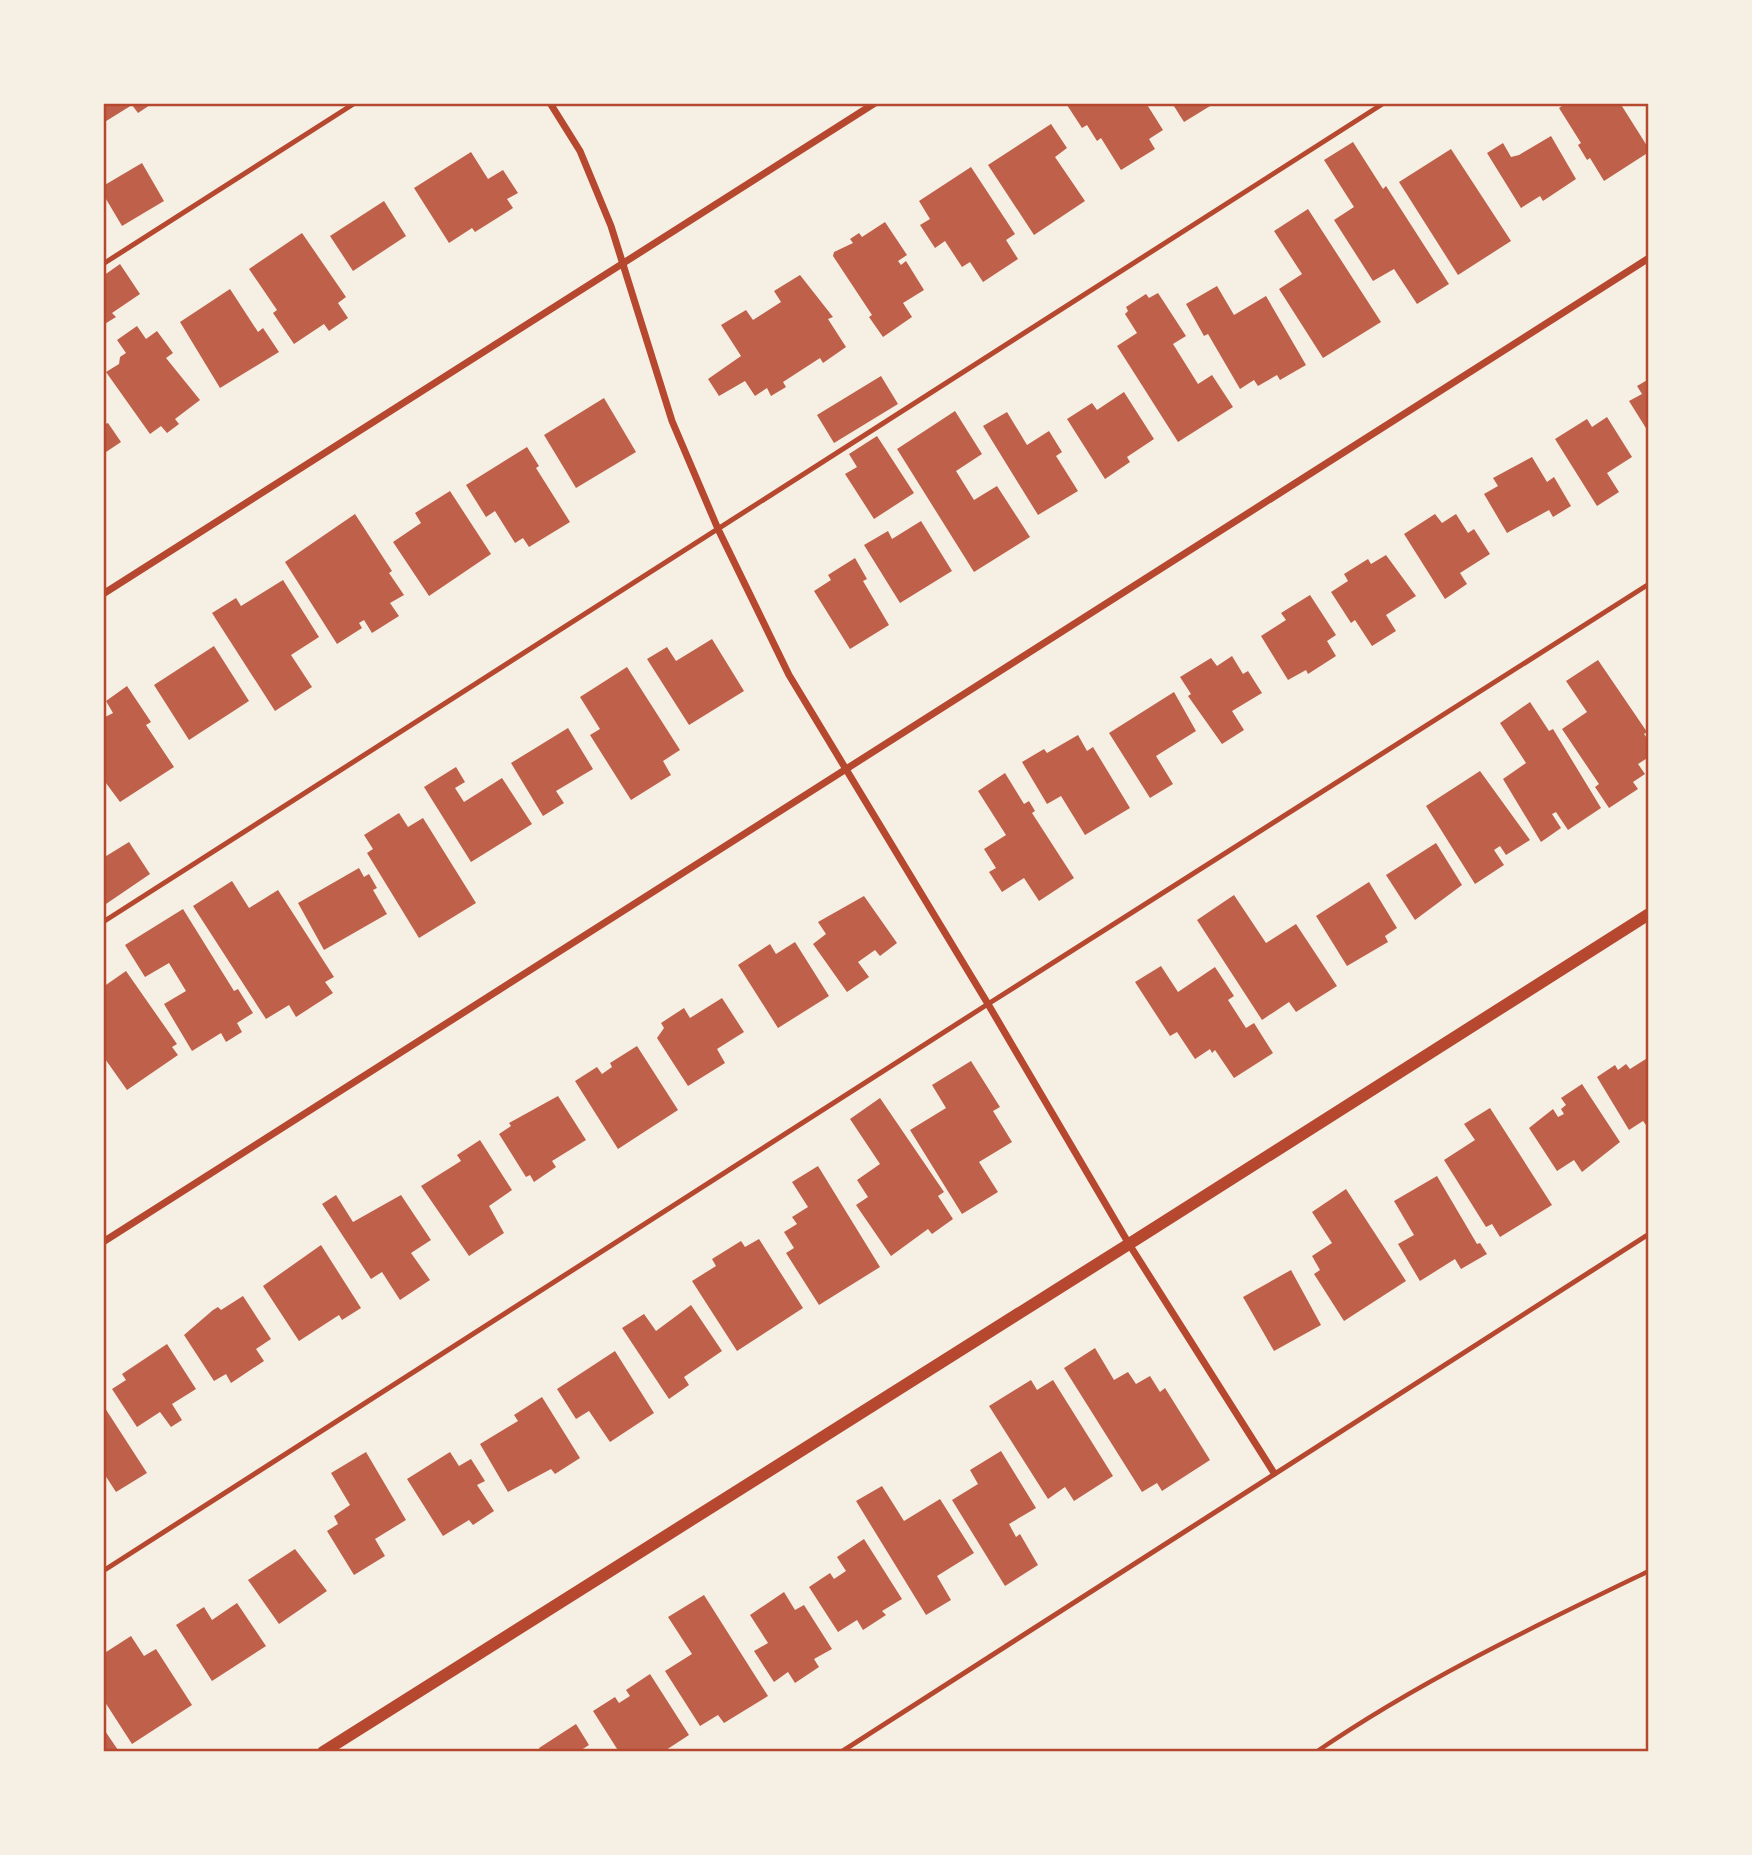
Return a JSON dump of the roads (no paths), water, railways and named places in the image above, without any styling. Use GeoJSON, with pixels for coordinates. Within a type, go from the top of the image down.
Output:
{"type":"FeatureCollection","features":[{"type":"Feature","properties":{"kind":"street"},"geometry":{"type":"LineString","coordinates":[[550,103],[580,151],[611,226],[672,421],[718,529],[789,675],[1129,1244],[1274,1473]]}},
{"type":"Feature","properties":{"kind":"street"},"geometry":{"type":"LineString","coordinates":[[103,594],[875,103]]}},
{"type":"Feature","properties":{"kind":"street"},"geometry":{"type":"LineString","coordinates":[[103,1242],[1649,258]]}},
{"type":"Feature","properties":{"kind":"street"},"geometry":{"type":"LineString","coordinates":[[323,1752],[1649,914]]}},
{"type":"Feature","properties":{"kind":"lane"},"geometry":{"type":"LineString","coordinates":[[103,264],[355,103]]}},
{"type":"Feature","properties":{"kind":"lane"},"geometry":{"type":"LineString","coordinates":[[103,922],[1384,103]]}},
{"type":"Feature","properties":{"kind":"lane"},"geometry":{"type":"LineString","coordinates":[[103,1571],[1649,584]]}},
{"type":"Feature","properties":{"kind":"lane"},"geometry":{"type":"LineString","coordinates":[[841,1752],[1649,1234]]}}]}
